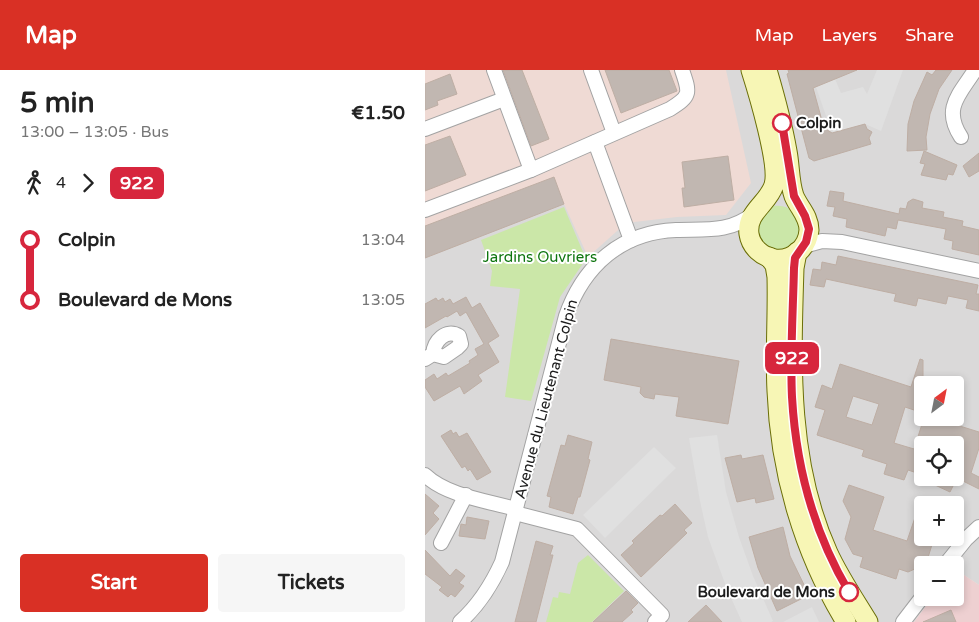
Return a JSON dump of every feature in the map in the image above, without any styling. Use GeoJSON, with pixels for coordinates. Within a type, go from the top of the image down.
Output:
{"type":"FeatureCollection","features":[{"type":"Feature","properties":{"kind":"main road"},"geometry":{"type":"LineString","coordinates":[[751,70],[762,109],[775,175],[772,190],[749,222],[749,232],[754,246],[759,252],[769,257],[786,258],[801,249]]}},
{"type":"Feature","properties":{"kind":"main road"},"geometry":{"type":"LineString","coordinates":[[767,70],[784,132],[794,196],[805,216],[808,233],[794,268],[792,378],[794,415],[802,468],[814,516],[828,554],[868,622]]}},
{"type":"Feature","properties":{"kind":"main road"},"geometry":{"type":"LineString","coordinates":[[756,210],[772,200],[782,199],[792,202],[805,216]]}},
{"type":"Feature","properties":{"kind":"main road"},"geometry":{"type":"LineString","coordinates":[[769,257],[775,265],[777,277],[777,392],[783,455],[793,496],[813,556],[835,605],[846,622]]}},
{"type":"Feature","properties":{"kind":"street"},"geometry":{"type":"LineString","coordinates":[[494,70],[531,170]]}},
{"type":"Feature","properties":{"kind":"street"},"geometry":{"type":"LineString","coordinates":[[591,70],[614,133]]}},
{"type":"Feature","properties":{"kind":"street"},"geometry":{"type":"LineString","coordinates":[[425,210],[531,170],[669,109],[685,100],[688,93],[688,86],[682,70]]}},
{"type":"Feature","properties":{"kind":"street"},"geometry":{"type":"LineString","coordinates":[[961,136],[953,120],[953,107],[959,92],[975,70]]}},
{"type":"Feature","properties":{"kind":"street"},"geometry":{"type":"LineString","coordinates":[[425,129],[504,99]]}},
{"type":"Feature","properties":{"kind":"street"},"geometry":{"type":"LineString","coordinates":[[595,142],[631,240]]}},
{"type":"Feature","properties":{"kind":"street","name":"Avenue du Lieutenant Colpin"},"geometry":{"type":"LineString","coordinates":[[460,622],[479,603],[497,574],[502,562],[566,316],[581,282],[594,266],[610,252],[631,240],[660,231],[714,229],[739,224],[756,210]]}},
{"type":"Feature","properties":{"kind":"street"},"geometry":{"type":"LineString","coordinates":[[805,216],[817,231],[842,242]]}},
{"type":"Feature","properties":{"kind":"street","name":"Avenue du Lieutenant Colpin"},"geometry":{"type":"LineString","coordinates":[[714,229],[737,235],[754,246]]}},
{"type":"Feature","properties":{"kind":"street"},"geometry":{"type":"LineString","coordinates":[[801,249],[822,241],[842,242],[979,271]]}},
{"type":"Feature","properties":{"kind":"street"},"geometry":{"type":"LineString","coordinates":[[425,475],[439,486],[577,529],[662,615],[655,622]]}},
{"type":"Feature","properties":{"kind":"street"},"geometry":{"type":"LineString","coordinates":[[441,543],[466,495]]}},
{"type":"Feature","properties":{"kind":"street"},"geometry":{"type":"LineString","coordinates":[[952,556],[979,527]]}},
{"type":"Feature","properties":{"kind":"street"},"geometry":{"type":"LineString","coordinates":[[903,622],[915,606]]}},
{"type":"Feature","properties":{"kind":"shaded area"},"geometry":{"type":"Polygon","coordinates":[[[425,70],[979,70],[979,585],[964,575],[964,556],[914,556],[914,606],[926,606],[914,622],[425,622],[425,70]]]}},
{"type":"Feature","properties":{"kind":"shaded area"},"geometry":{"type":"Polygon","coordinates":[[[425,70],[726,70],[751,183],[726,215],[677,217],[626,223],[588,257],[564,204],[425,258],[425,70]]]}},
{"type":"Feature","properties":{"kind":"shaded area"},"geometry":{"type":"Polygon","coordinates":[[[877,70],[903,70],[881,131],[865,124],[832,133],[816,87],[835,79],[841,93],[863,87],[867,94],[877,70]]]}},
{"type":"Feature","properties":{"kind":"shaded area"},"geometry":{"type":"Polygon","coordinates":[[[717,435],[726,492],[739,537],[753,576],[773,621],[771,622],[742,622],[727,589],[708,537],[689,438],[717,435]]]}},
{"type":"Feature","properties":{"kind":"shaded area"},"geometry":{"type":"Polygon","coordinates":[[[654,447],[676,468],[605,538],[583,515],[654,447]]]}},
{"type":"Feature","properties":{"kind":"shaded area"},"geometry":{"type":"Polygon","coordinates":[[[964,575],[979,585],[979,622],[914,622],[926,606],[964,606],[964,575]]]}},
{"type":"Feature","properties":{"kind":"shaded area"},"geometry":{"type":"Polygon","coordinates":[[[812,607],[819,622],[783,622],[812,607]]]}},
{"type":"Feature","properties":{"kind":"green space"},"geometry":{"type":"Polygon","coordinates":[[[784,206],[791,210],[802,226],[797,244],[780,252],[765,248],[755,228],[770,207],[784,206]]]}},
{"type":"Feature","properties":{"kind":"green space","name":"Jardins Ouvriers"},"geometry":{"type":"Polygon","coordinates":[[[564,207],[586,259],[560,297],[531,401],[505,397],[520,289],[490,286],[492,271],[481,240],[564,207]]]}},
{"type":"Feature","properties":{"kind":"green space"},"geometry":{"type":"Polygon","coordinates":[[[588,555],[624,591],[592,622],[546,622],[553,597],[558,598],[559,592],[570,594],[578,563],[588,555]]]}},
{"type":"Feature","properties":{"kind":"building"},"geometry":{"type":"Polygon","coordinates":[[[503,70],[522,70],[549,139],[531,146],[503,70]]]}},
{"type":"Feature","properties":{"kind":"building"},"geometry":{"type":"Polygon","coordinates":[[[605,70],[669,70],[677,91],[621,113],[605,70]]]}},
{"type":"Feature","properties":{"kind":"building"},"geometry":{"type":"Polygon","coordinates":[[[788,70],[857,70],[813,88],[824,128],[832,133],[865,124],[867,129],[872,132],[869,138],[871,144],[814,161],[809,158],[787,74],[789,73],[788,70]]]}},
{"type":"Feature","properties":{"kind":"building"},"geometry":{"type":"Polygon","coordinates":[[[936,70],[952,70],[939,89],[930,114],[926,137],[927,150],[907,151],[908,124],[914,101],[927,72],[932,75],[936,70]]]}},
{"type":"Feature","properties":{"kind":"building"},"geometry":{"type":"Polygon","coordinates":[[[450,74],[457,94],[437,101],[438,105],[425,110],[425,84],[450,74]]]}},
{"type":"Feature","properties":{"kind":"building"},"geometry":{"type":"Polygon","coordinates":[[[450,136],[466,175],[425,191],[425,145],[450,136]]]}},
{"type":"Feature","properties":{"kind":"building"},"geometry":{"type":"Polygon","coordinates":[[[924,151],[957,165],[953,175],[948,174],[946,180],[921,175],[925,164],[920,163],[924,151]]]}},
{"type":"Feature","properties":{"kind":"building"},"geometry":{"type":"Polygon","coordinates":[[[979,153],[979,171],[969,177],[963,166],[979,153]]]}},
{"type":"Feature","properties":{"kind":"building"},"geometry":{"type":"Polygon","coordinates":[[[728,156],[734,200],[684,207],[682,188],[685,188],[682,162],[728,156]]]}},
{"type":"Feature","properties":{"kind":"building"},"geometry":{"type":"Polygon","coordinates":[[[554,177],[564,204],[425,258],[425,226],[554,177]]]}},
{"type":"Feature","properties":{"kind":"building"},"geometry":{"type":"Polygon","coordinates":[[[830,191],[844,193],[843,201],[899,214],[900,208],[906,209],[908,202],[913,199],[923,202],[922,208],[944,212],[943,217],[963,221],[962,226],[979,230],[979,255],[952,249],[953,241],[944,239],[946,229],[898,220],[896,229],[887,227],[885,236],[846,227],[847,219],[833,216],[835,207],[827,206],[830,191]]]}},
{"type":"Feature","properties":{"kind":"building"},"geometry":{"type":"Polygon","coordinates":[[[838,256],[978,285],[976,294],[979,294],[979,311],[966,308],[968,300],[948,296],[946,304],[918,298],[916,306],[894,301],[896,294],[826,279],[824,287],[810,285],[813,269],[821,270],[822,262],[836,265],[838,256]]]}},
{"type":"Feature","properties":{"kind":"building"},"geometry":{"type":"Polygon","coordinates":[[[466,297],[472,308],[480,303],[499,336],[488,343],[499,362],[478,375],[482,381],[464,394],[460,386],[434,401],[425,387],[425,380],[434,374],[437,379],[446,373],[448,376],[470,363],[469,361],[478,355],[475,349],[484,344],[466,312],[460,316],[457,311],[425,328],[425,304],[436,298],[438,301],[443,298],[445,302],[450,299],[453,304],[466,297]]]}},
{"type":"Feature","properties":{"kind":"building"},"geometry":{"type":"Polygon","coordinates":[[[611,339],[739,361],[728,424],[676,416],[679,397],[655,394],[654,399],[644,397],[640,393],[641,387],[604,380],[611,339]]]}},
{"type":"Feature","properties":{"kind":"building"},"geometry":{"type":"Polygon","coordinates":[[[920,359],[923,360],[923,376],[915,376],[920,359]]]}},
{"type":"Feature","properties":{"kind":"building"},"geometry":{"type":"Polygon","coordinates":[[[840,364],[911,387],[914,378],[914,410],[905,407],[894,443],[914,449],[914,472],[908,470],[904,480],[884,474],[887,464],[862,456],[864,450],[817,435],[825,410],[815,407],[822,385],[832,389],[840,364]],[[853,396],[846,417],[872,425],[879,404],[853,396]]]}},
{"type":"Feature","properties":{"kind":"building"},"geometry":{"type":"Polygon","coordinates":[[[921,426],[960,426],[979,432],[979,448],[971,473],[979,477],[979,489],[964,482],[964,436],[918,436],[921,426]]]}},
{"type":"Feature","properties":{"kind":"building"},"geometry":{"type":"Polygon","coordinates":[[[451,430],[453,434],[456,432],[459,437],[467,433],[491,472],[477,480],[470,469],[468,471],[465,466],[462,468],[441,436],[451,430]]]}},
{"type":"Feature","properties":{"kind":"building"},"geometry":{"type":"Polygon","coordinates":[[[568,435],[592,442],[588,459],[590,460],[580,497],[578,497],[573,514],[549,507],[551,497],[547,496],[561,445],[565,446],[568,435]]]}},
{"type":"Feature","properties":{"kind":"building"},"geometry":{"type":"Polygon","coordinates":[[[741,455],[742,459],[763,455],[774,499],[756,503],[755,498],[737,502],[725,458],[741,455]]]}},
{"type":"Feature","properties":{"kind":"building"},"geometry":{"type":"Polygon","coordinates":[[[849,485],[884,497],[873,530],[907,541],[914,520],[914,546],[932,546],[928,556],[914,556],[914,569],[908,572],[899,569],[896,579],[860,567],[863,557],[853,554],[845,539],[851,517],[843,501],[849,485]]]}},
{"type":"Feature","properties":{"kind":"building"},"geometry":{"type":"Polygon","coordinates":[[[937,486],[953,486],[950,492],[937,486]]]}},
{"type":"Feature","properties":{"kind":"building"},"geometry":{"type":"Polygon","coordinates":[[[425,494],[439,506],[433,513],[439,519],[425,535],[425,494]]]}},
{"type":"Feature","properties":{"kind":"building"},"geometry":{"type":"Polygon","coordinates":[[[675,504],[692,523],[684,530],[687,533],[641,577],[621,555],[634,543],[632,541],[675,504]]]}},
{"type":"Feature","properties":{"kind":"building"},"geometry":{"type":"Polygon","coordinates":[[[467,517],[489,521],[485,539],[459,536],[461,524],[466,525],[467,517]]]}},
{"type":"Feature","properties":{"kind":"building"},"geometry":{"type":"Polygon","coordinates":[[[783,527],[790,556],[809,595],[777,611],[758,568],[749,537],[783,527]]]}},
{"type":"Feature","properties":{"kind":"building"},"geometry":{"type":"Polygon","coordinates":[[[536,541],[553,546],[550,555],[553,555],[536,622],[515,622],[536,541]]]}},
{"type":"Feature","properties":{"kind":"building"},"geometry":{"type":"Polygon","coordinates":[[[425,550],[450,576],[456,569],[465,576],[459,583],[464,586],[455,597],[451,594],[448,597],[439,590],[442,587],[425,574],[425,550]]]}},
{"type":"Feature","properties":{"kind":"building"},"geometry":{"type":"Polygon","coordinates":[[[626,591],[638,603],[631,610],[633,612],[622,622],[593,622],[626,591]]]}},
{"type":"Feature","properties":{"kind":"building"},"geometry":{"type":"Polygon","coordinates":[[[706,605],[722,622],[688,622],[706,605]]]}},
{"type":"Feature","properties":{"kind":"building"},"geometry":{"type":"Polygon","coordinates":[[[951,610],[956,622],[923,622],[951,610]]]}},
{"type":"Feature","properties":{"kind":"bus line","name":"922"},"geometry":{"type":"LineString","coordinates":[[782,123],[791,168],[794,196],[807,220],[809,229],[806,242],[797,252],[794,262],[792,383],[797,443],[814,516],[828,554],[849,592]]}},
{"type":"Feature","properties":{"kind":"place","name":"Colpin"},"geometry":{"type":"Point","coordinates":[782,123]}},
{"type":"Feature","properties":{"kind":"place","name":"Boulevard de Mons"},"geometry":{"type":"Point","coordinates":[849,592]}}]}
